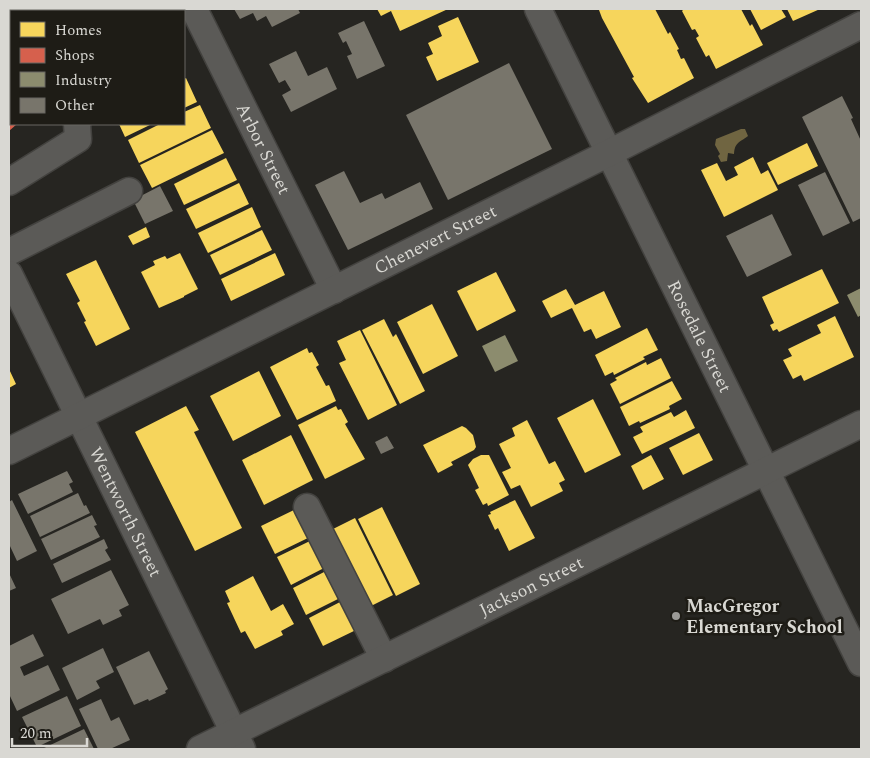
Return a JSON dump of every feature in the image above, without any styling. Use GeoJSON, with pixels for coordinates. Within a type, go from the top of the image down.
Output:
{"type":"FeatureCollection","features":[{"type":"Feature","properties":{"kind":"street","name":"Rosedale Street"},"geometry":{"type":"LineString","coordinates":[[538,9],[861,663]]}},
{"type":"Feature","properties":{"kind":"street","name":"Arbor Street"},"geometry":{"type":"LineString","coordinates":[[191,12],[334,290]]}},
{"type":"Feature","properties":{"kind":"street","name":"Chenevert Street"},"geometry":{"type":"LineString","coordinates":[[9,451],[609,153],[861,25]]}},
{"type":"Feature","properties":{"kind":"street"},"geometry":{"type":"LineString","coordinates":[[9,182],[78,139],[77,125]]}},
{"type":"Feature","properties":{"kind":"street"},"geometry":{"type":"LineString","coordinates":[[9,252],[129,191]]}},
{"type":"Feature","properties":{"kind":"street","name":"Wentworth Street"},"geometry":{"type":"LineString","coordinates":[[9,274],[238,741]]}},
{"type":"Feature","properties":{"kind":"street","name":"Jackson Street"},"geometry":{"type":"LineString","coordinates":[[200,749],[238,741],[384,658],[861,424]]}},
{"type":"Feature","properties":{"kind":"street"},"geometry":{"type":"LineString","coordinates":[[307,507],[384,658]]}},
{"type":"Feature","properties":{"kind":"shaded area"},"geometry":{"type":"Polygon","coordinates":[[[745,129],[748,136],[736,145],[734,154],[728,153],[727,161],[721,162],[718,156],[720,154],[715,145],[716,139],[745,129]]]}},
{"type":"Feature","properties":{"kind":"building: Homes"},"geometry":{"type":"Polygon","coordinates":[[[377,9],[448,9],[400,31],[391,11],[381,16],[377,9]]]}},
{"type":"Feature","properties":{"kind":"building: Homes"},"geometry":{"type":"Polygon","coordinates":[[[655,9],[668,34],[670,32],[679,49],[677,50],[681,59],[684,58],[694,78],[648,103],[632,78],[634,77],[602,18],[599,10],[655,9]]]}},
{"type":"Feature","properties":{"kind":"building: Homes"},"geometry":{"type":"Polygon","coordinates":[[[684,9],[741,9],[750,26],[752,24],[763,45],[716,69],[709,55],[706,57],[696,38],[699,36],[695,29],[692,30],[682,11],[684,9]]]}},
{"type":"Feature","properties":{"kind":"building: Homes"},"geometry":{"type":"Polygon","coordinates":[[[750,9],[781,9],[786,17],[761,30],[750,9]]]}},
{"type":"Feature","properties":{"kind":"building: Homes"},"geometry":{"type":"Polygon","coordinates":[[[787,9],[820,9],[793,21],[787,9]]]}},
{"type":"Feature","properties":{"kind":"building: Homes"},"geometry":{"type":"Polygon","coordinates":[[[458,17],[479,62],[437,81],[426,57],[433,54],[428,43],[442,36],[438,26],[458,17]]]}},
{"type":"Feature","properties":{"kind":"building: Homes"},"geometry":{"type":"Polygon","coordinates":[[[185,78],[197,102],[185,108],[185,78]]]}},
{"type":"Feature","properties":{"kind":"building: Homes"},"geometry":{"type":"Polygon","coordinates":[[[200,105],[211,128],[139,163],[128,140],[158,125],[185,125],[185,112],[200,105]]]}},
{"type":"Feature","properties":{"kind":"building: Homes"},"geometry":{"type":"Polygon","coordinates":[[[119,125],[150,125],[125,137],[119,125]]]}},
{"type":"Feature","properties":{"kind":"building: Homes"},"geometry":{"type":"Polygon","coordinates":[[[212,130],[224,153],[152,188],[140,165],[212,130]]]}},
{"type":"Feature","properties":{"kind":"building: Homes"},"geometry":{"type":"Polygon","coordinates":[[[807,143],[818,166],[778,185],[767,163],[807,143]]]}},
{"type":"Feature","properties":{"kind":"building: Homes"},"geometry":{"type":"Polygon","coordinates":[[[753,157],[761,174],[768,170],[778,190],[724,217],[701,170],[717,163],[726,181],[738,175],[734,167],[753,157]]]}},
{"type":"Feature","properties":{"kind":"building: Homes"},"geometry":{"type":"Polygon","coordinates":[[[226,158],[237,180],[184,205],[174,184],[226,158]]]}},
{"type":"Feature","properties":{"kind":"building: Homes"},"geometry":{"type":"Polygon","coordinates":[[[239,183],[249,204],[196,229],[186,209],[239,183]]]}},
{"type":"Feature","properties":{"kind":"building: Homes"},"geometry":{"type":"Polygon","coordinates":[[[252,207],[261,227],[208,253],[198,233],[252,207]]]}},
{"type":"Feature","properties":{"kind":"building: Homes"},"geometry":{"type":"Polygon","coordinates":[[[146,227],[150,237],[133,245],[128,236],[146,227]]]}},
{"type":"Feature","properties":{"kind":"building: Homes"},"geometry":{"type":"Polygon","coordinates":[[[262,230],[272,250],[220,275],[210,255],[262,230]]]}},
{"type":"Feature","properties":{"kind":"building: Homes"},"geometry":{"type":"Polygon","coordinates":[[[180,253],[198,289],[159,308],[141,272],[155,265],[153,261],[165,256],[167,259],[180,253]]]}},
{"type":"Feature","properties":{"kind":"building: Homes"},"geometry":{"type":"Polygon","coordinates":[[[275,253],[285,275],[231,301],[221,279],[275,253]]]}},
{"type":"Feature","properties":{"kind":"building: Homes"},"geometry":{"type":"Polygon","coordinates":[[[96,260],[130,329],[96,346],[77,303],[80,301],[66,274],[96,260]]]}},
{"type":"Feature","properties":{"kind":"building: Homes"},"geometry":{"type":"Polygon","coordinates":[[[822,269],[839,303],[779,332],[777,329],[773,331],[770,325],[774,323],[762,297],[822,269]]]}},
{"type":"Feature","properties":{"kind":"building: Homes"},"geometry":{"type":"Polygon","coordinates":[[[496,272],[516,311],[477,331],[457,291],[496,272]]]}},
{"type":"Feature","properties":{"kind":"building: Homes"},"geometry":{"type":"Polygon","coordinates":[[[566,289],[575,305],[604,291],[621,327],[596,339],[591,329],[584,332],[572,308],[551,318],[542,301],[566,289]]]}},
{"type":"Feature","properties":{"kind":"building: Homes"},"geometry":{"type":"Polygon","coordinates":[[[432,304],[458,356],[423,374],[397,322],[432,304]]]}},
{"type":"Feature","properties":{"kind":"building: Homes"},"geometry":{"type":"Polygon","coordinates":[[[835,316],[854,357],[804,381],[801,375],[793,379],[783,360],[792,356],[788,349],[821,333],[817,325],[835,316]]]}},
{"type":"Feature","properties":{"kind":"building: Homes"},"geometry":{"type":"Polygon","coordinates":[[[384,319],[393,337],[396,334],[425,391],[400,404],[362,330],[384,319]]]}},
{"type":"Feature","properties":{"kind":"building: Homes"},"geometry":{"type":"Polygon","coordinates":[[[647,328],[658,350],[614,375],[613,372],[605,376],[595,355],[647,328]]]}},
{"type":"Feature","properties":{"kind":"building: Homes"},"geometry":{"type":"Polygon","coordinates":[[[360,330],[397,405],[368,420],[339,363],[346,360],[337,341],[360,330]]]}},
{"type":"Feature","properties":{"kind":"building: Homes"},"geometry":{"type":"Polygon","coordinates":[[[307,348],[309,353],[312,352],[319,365],[316,367],[326,386],[329,385],[336,401],[297,420],[270,367],[307,348]]]}},
{"type":"Feature","properties":{"kind":"building: Homes"},"geometry":{"type":"Polygon","coordinates":[[[661,358],[671,378],[620,404],[610,384],[617,380],[615,378],[646,362],[647,365],[661,358]]]}},
{"type":"Feature","properties":{"kind":"building: Homes"},"geometry":{"type":"Polygon","coordinates":[[[9,369],[16,384],[9,388],[9,369]]]}},
{"type":"Feature","properties":{"kind":"building: Homes"},"geometry":{"type":"Polygon","coordinates":[[[259,371],[281,416],[233,441],[210,396],[259,371]]]}},
{"type":"Feature","properties":{"kind":"building: Homes"},"geometry":{"type":"Polygon","coordinates":[[[672,381],[682,399],[669,406],[670,409],[629,426],[620,407],[672,381]]]}},
{"type":"Feature","properties":{"kind":"building: Homes"},"geometry":{"type":"Polygon","coordinates":[[[593,399],[621,455],[585,473],[557,418],[593,399]]]}},
{"type":"Feature","properties":{"kind":"building: Homes"},"geometry":{"type":"Polygon","coordinates":[[[186,406],[199,430],[194,432],[242,528],[195,551],[135,432],[186,406]]]}},
{"type":"Feature","properties":{"kind":"building: Homes"},"geometry":{"type":"Polygon","coordinates":[[[336,406],[338,410],[341,409],[348,422],[345,424],[365,459],[325,479],[298,425],[336,406]]]}},
{"type":"Feature","properties":{"kind":"building: Homes"},"geometry":{"type":"Polygon","coordinates":[[[686,410],[695,428],[642,454],[633,437],[643,432],[640,427],[671,412],[674,417],[686,410]]]}},
{"type":"Feature","properties":{"kind":"building: Homes"},"geometry":{"type":"Polygon","coordinates":[[[527,420],[549,464],[555,461],[565,480],[559,483],[563,491],[531,507],[520,485],[511,489],[502,472],[511,468],[499,444],[515,436],[512,428],[527,420]]]}},
{"type":"Feature","properties":{"kind":"building: Homes"},"geometry":{"type":"Polygon","coordinates":[[[462,426],[473,435],[476,447],[474,450],[451,462],[453,465],[438,473],[423,445],[462,426]]]}},
{"type":"Feature","properties":{"kind":"building: Homes"},"geometry":{"type":"Polygon","coordinates":[[[699,433],[713,460],[683,475],[669,448],[699,433]]]}},
{"type":"Feature","properties":{"kind":"building: Homes"},"geometry":{"type":"Polygon","coordinates":[[[291,435],[313,480],[264,505],[242,460],[291,435]]]}},
{"type":"Feature","properties":{"kind":"building: Homes"},"geometry":{"type":"Polygon","coordinates":[[[481,455],[489,455],[509,495],[488,506],[487,503],[483,505],[475,490],[479,488],[468,465],[473,459],[481,455]]]}},
{"type":"Feature","properties":{"kind":"building: Homes"},"geometry":{"type":"Polygon","coordinates":[[[651,455],[664,479],[643,490],[631,466],[651,455]]]}},
{"type":"Feature","properties":{"kind":"building: Homes"},"geometry":{"type":"Polygon","coordinates":[[[515,500],[535,538],[509,551],[498,528],[495,530],[488,515],[491,514],[490,512],[515,500]]]}},
{"type":"Feature","properties":{"kind":"building: Homes"},"geometry":{"type":"Polygon","coordinates":[[[382,507],[420,584],[396,596],[358,519],[382,507]]]}},
{"type":"Feature","properties":{"kind":"building: Homes"},"geometry":{"type":"Polygon","coordinates":[[[296,509],[310,537],[275,554],[261,526],[296,509]]]}},
{"type":"Feature","properties":{"kind":"building: Homes"},"geometry":{"type":"Polygon","coordinates":[[[355,518],[393,595],[369,607],[331,530],[355,518]]]}},
{"type":"Feature","properties":{"kind":"building: Homes"},"geometry":{"type":"Polygon","coordinates":[[[312,540],[326,567],[291,585],[277,557],[312,540]]]}},
{"type":"Feature","properties":{"kind":"building: Homes"},"geometry":{"type":"Polygon","coordinates":[[[326,571],[340,598],[306,615],[293,588],[326,571]]]}},
{"type":"Feature","properties":{"kind":"building: Homes"},"geometry":{"type":"Polygon","coordinates":[[[253,576],[271,611],[283,604],[294,624],[281,631],[283,635],[255,649],[245,631],[241,633],[227,603],[230,602],[225,591],[253,576]]]}},
{"type":"Feature","properties":{"kind":"building: Homes"},"geometry":{"type":"Polygon","coordinates":[[[342,601],[356,630],[323,646],[309,618],[342,601]]]}},
{"type":"Feature","properties":{"kind":"building: Shops"},"geometry":{"type":"Polygon","coordinates":[[[36,9],[135,9],[134,10],[36,9]]]}},
{"type":"Feature","properties":{"kind":"building: Shops"},"geometry":{"type":"Polygon","coordinates":[[[9,35],[10,125],[16,125],[9,131],[9,35]]]}},
{"type":"Feature","properties":{"kind":"building: Industry"},"geometry":{"type":"Polygon","coordinates":[[[861,288],[861,315],[858,317],[847,295],[861,288]]]}},
{"type":"Feature","properties":{"kind":"building: Industry"},"geometry":{"type":"Polygon","coordinates":[[[505,335],[518,361],[495,372],[482,346],[505,335]]]}},
{"type":"Feature","properties":{"kind":"building: Other"},"geometry":{"type":"Polygon","coordinates":[[[234,9],[298,9],[300,13],[272,27],[266,16],[257,21],[253,13],[240,19],[234,9]]]}},
{"type":"Feature","properties":{"kind":"building: Other"},"geometry":{"type":"Polygon","coordinates":[[[364,21],[385,66],[357,79],[347,56],[352,54],[346,41],[343,43],[338,33],[364,21]]]}},
{"type":"Feature","properties":{"kind":"building: Other"},"geometry":{"type":"Polygon","coordinates":[[[296,51],[308,76],[327,67],[337,89],[291,112],[282,95],[291,90],[285,80],[279,83],[269,64],[296,51]]]}},
{"type":"Feature","properties":{"kind":"building: Other"},"geometry":{"type":"Polygon","coordinates":[[[509,63],[552,149],[448,200],[406,115],[509,63]]]}},
{"type":"Feature","properties":{"kind":"building: Other"},"geometry":{"type":"Polygon","coordinates":[[[842,96],[853,118],[851,119],[861,141],[861,218],[853,222],[802,117],[842,96]]]}},
{"type":"Feature","properties":{"kind":"building: Other"},"geometry":{"type":"Polygon","coordinates":[[[344,171],[360,203],[382,193],[385,199],[420,182],[433,209],[348,250],[315,185],[344,171]]]}},
{"type":"Feature","properties":{"kind":"building: Other"},"geometry":{"type":"Polygon","coordinates":[[[825,172],[850,223],[823,236],[798,185],[825,172]]]}},
{"type":"Feature","properties":{"kind":"building: Other"},"geometry":{"type":"Polygon","coordinates":[[[160,186],[173,211],[145,224],[133,200],[160,186]]]}},
{"type":"Feature","properties":{"kind":"building: Other"},"geometry":{"type":"Polygon","coordinates":[[[772,214],[792,255],[747,277],[726,236],[772,214]]]}},
{"type":"Feature","properties":{"kind":"building: Other"},"geometry":{"type":"Polygon","coordinates":[[[387,436],[394,448],[381,454],[375,442],[387,436]]]}},
{"type":"Feature","properties":{"kind":"building: Other"},"geometry":{"type":"Polygon","coordinates":[[[67,471],[73,482],[69,484],[73,492],[28,514],[18,494],[67,471]]]}},
{"type":"Feature","properties":{"kind":"building: Other"},"geometry":{"type":"Polygon","coordinates":[[[78,493],[84,506],[86,505],[90,513],[40,537],[30,516],[78,493]]]}},
{"type":"Feature","properties":{"kind":"building: Other"},"geometry":{"type":"Polygon","coordinates":[[[12,500],[37,551],[17,561],[9,544],[9,502],[12,500]]]}},
{"type":"Feature","properties":{"kind":"building: Other"},"geometry":{"type":"Polygon","coordinates":[[[92,515],[97,525],[94,526],[100,537],[51,560],[41,539],[92,515]]]}},
{"type":"Feature","properties":{"kind":"building: Other"},"geometry":{"type":"Polygon","coordinates":[[[104,539],[108,548],[105,550],[111,560],[62,583],[53,564],[104,539]]]}},
{"type":"Feature","properties":{"kind":"building: Other"},"geometry":{"type":"Polygon","coordinates":[[[111,570],[129,605],[119,610],[122,616],[103,625],[100,619],[68,634],[51,599],[111,570]]]}},
{"type":"Feature","properties":{"kind":"building: Other"},"geometry":{"type":"Polygon","coordinates":[[[9,573],[16,588],[9,591],[9,573]]]}},
{"type":"Feature","properties":{"kind":"building: Other"},"geometry":{"type":"Polygon","coordinates":[[[33,634],[44,656],[20,667],[24,676],[48,665],[60,690],[17,711],[9,694],[9,646],[33,634]]]}},
{"type":"Feature","properties":{"kind":"building: Other"},"geometry":{"type":"Polygon","coordinates":[[[103,648],[114,672],[96,681],[100,688],[77,700],[62,668],[103,648]]]}},
{"type":"Feature","properties":{"kind":"building: Other"},"geometry":{"type":"Polygon","coordinates":[[[149,651],[168,689],[165,691],[166,693],[149,701],[148,699],[134,705],[116,667],[149,651]]]}},
{"type":"Feature","properties":{"kind":"building: Other"},"geometry":{"type":"Polygon","coordinates":[[[67,696],[81,726],[37,747],[22,717],[67,696]]]}},
{"type":"Feature","properties":{"kind":"building: Other"},"geometry":{"type":"Polygon","coordinates":[[[101,699],[111,721],[119,717],[130,740],[110,749],[98,749],[79,709],[101,699]]]}},
{"type":"Feature","properties":{"kind":"building: Other"},"geometry":{"type":"Polygon","coordinates":[[[84,729],[94,749],[42,749],[84,729]]]}},
{"type":"Feature","properties":{"kind":"place","name":"MacGregor Elementary School"},"geometry":{"type":"Point","coordinates":[676,616]}}]}
